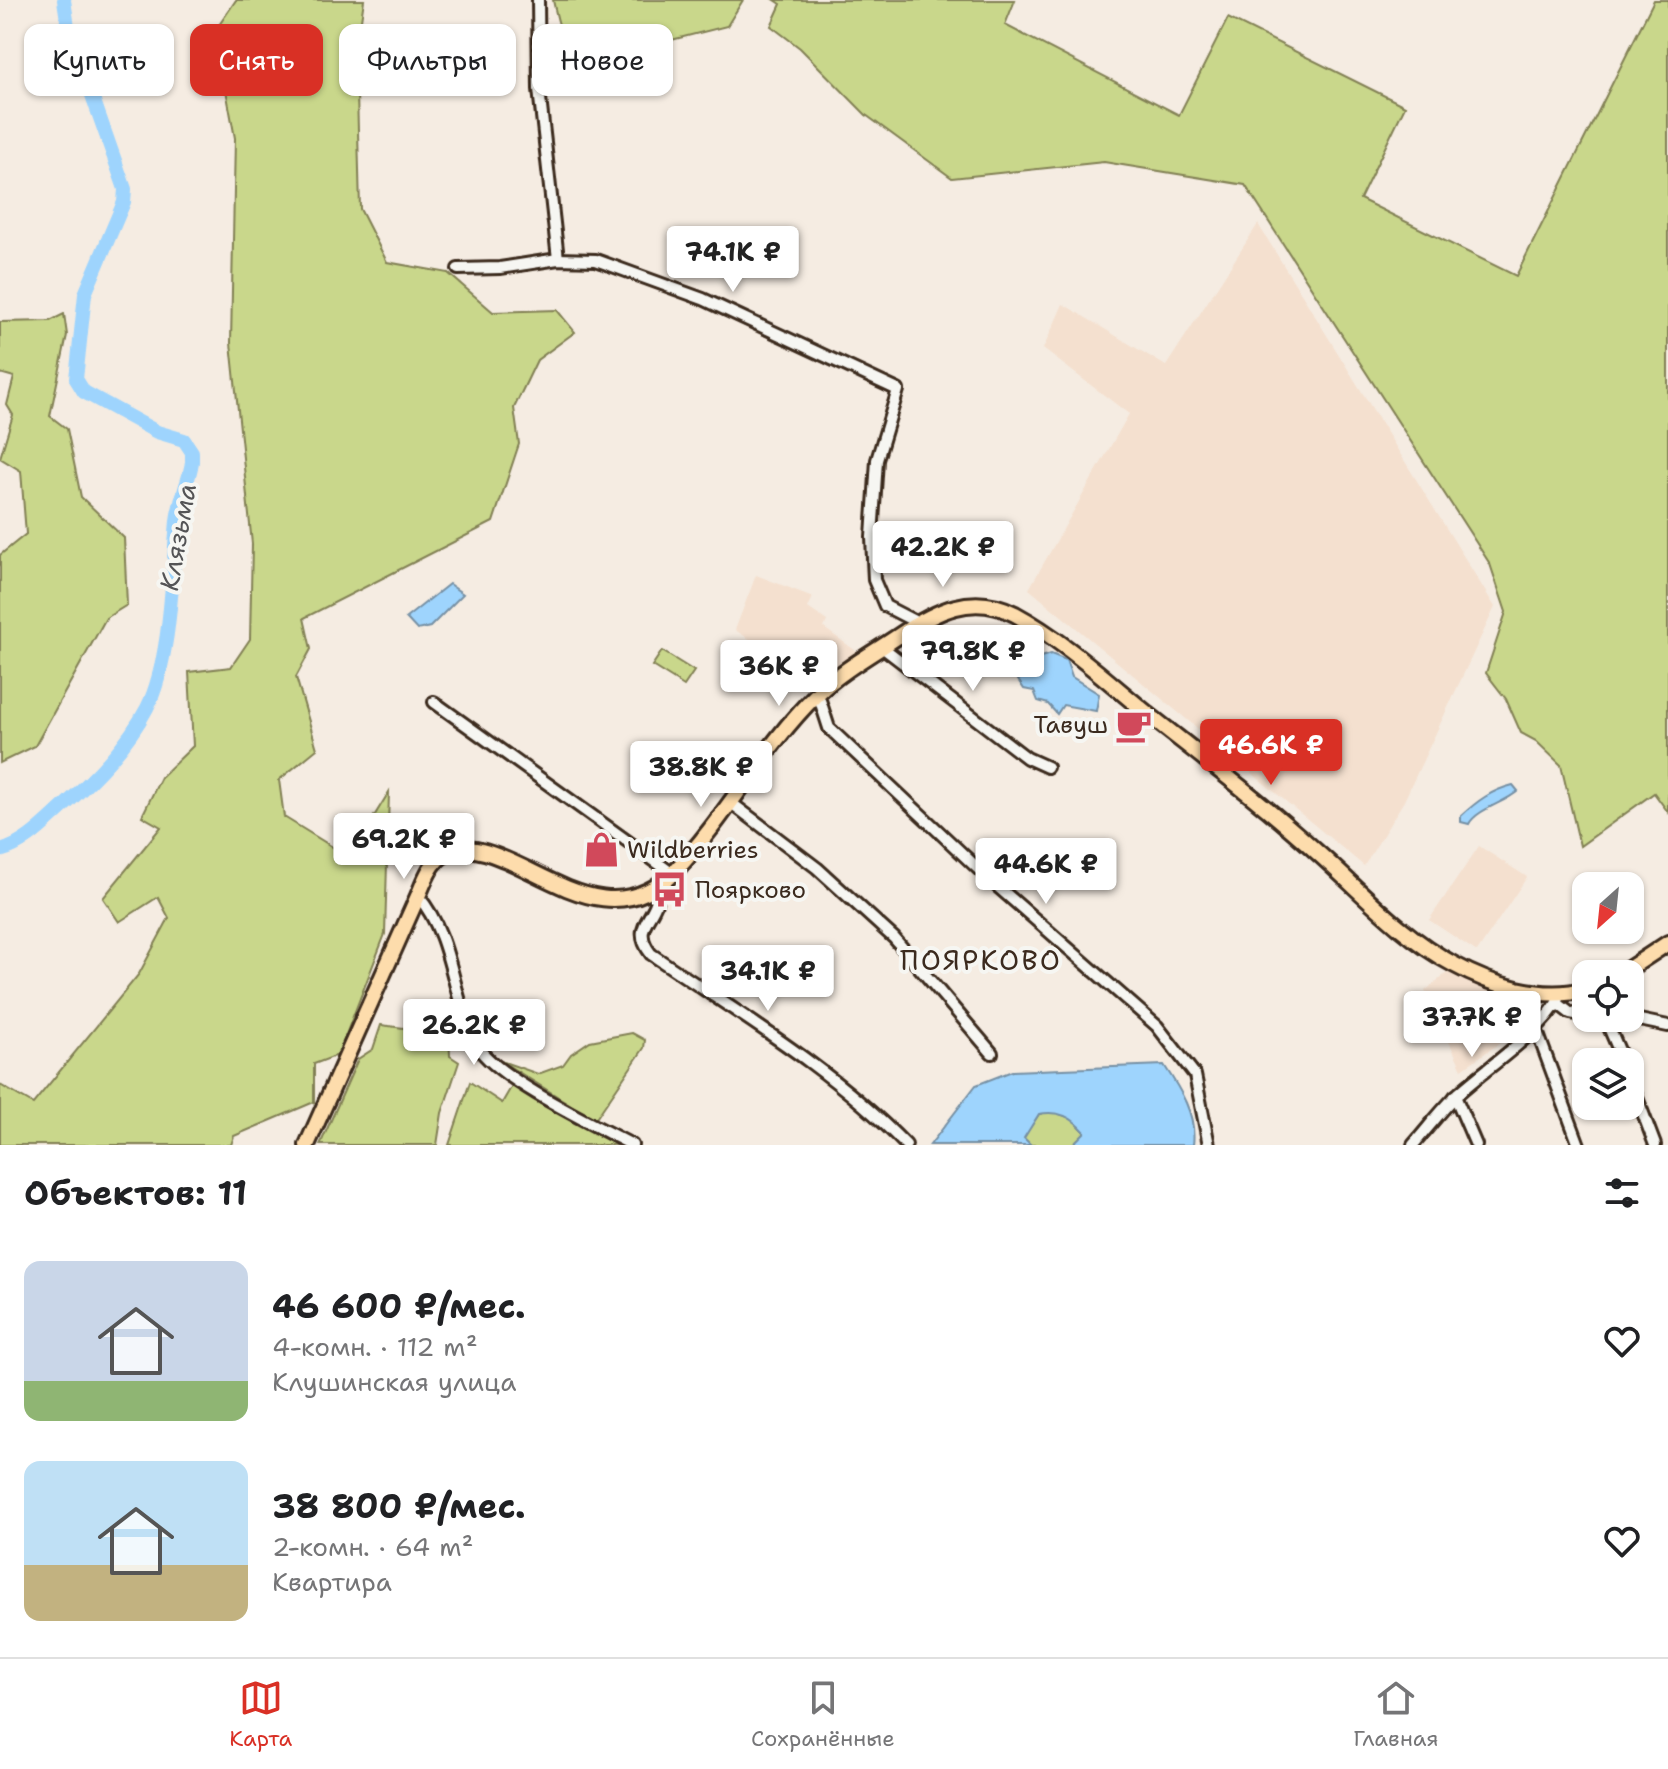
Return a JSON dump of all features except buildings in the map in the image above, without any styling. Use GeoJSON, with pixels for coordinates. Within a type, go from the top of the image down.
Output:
{"type":"FeatureCollection","features":[{"type":"Feature","properties":{"kind":"main road"},"geometry":{"type":"LineString","coordinates":[[307,1145],[429,872],[443,855],[462,849],[495,855],[551,884],[593,897],[628,897],[657,886],[673,874],[818,694],[918,623],[947,607],[972,603],[992,605],[1034,625],[1077,657],[1289,826],[1429,949],[1491,981],[1559,998],[1572,994]]}},
{"type":"Feature","properties":{"kind":"main road"},"geometry":{"type":"LineString","coordinates":[[1642,960],[1668,943]]}},
{"type":"Feature","properties":{"kind":"street"},"geometry":{"type":"LineString","coordinates":[[538,0],[539,89],[558,259]]}},
{"type":"Feature","properties":{"kind":"street"},"geometry":{"type":"LineString","coordinates":[[458,269],[558,259],[596,260],[652,279],[898,390],[877,460],[872,537],[874,580],[885,606],[918,623]]}},
{"type":"Feature","properties":{"kind":"street"},"geometry":{"type":"LineString","coordinates":[[882,647],[1027,758],[1047,767]]}},
{"type":"Feature","properties":{"kind":"street"},"geometry":{"type":"LineString","coordinates":[[818,694],[829,728],[989,879],[1157,1026],[1195,1075],[1209,1145]]}},
{"type":"Feature","properties":{"kind":"street"},"geometry":{"type":"LineString","coordinates":[[434,702],[673,874]]}},
{"type":"Feature","properties":{"kind":"street"},"geometry":{"type":"LineString","coordinates":[[730,802],[817,868],[894,938],[992,1053]]}},
{"type":"Feature","properties":{"kind":"street"},"geometry":{"type":"LineString","coordinates":[[657,886],[660,899],[640,933],[641,942],[651,954],[832,1077],[865,1103],[906,1145]]}},
{"type":"Feature","properties":{"kind":"street"},"geometry":{"type":"LineString","coordinates":[[418,896],[435,915],[479,1048],[515,1079],[632,1145]]}},
{"type":"Feature","properties":{"kind":"street"},"geometry":{"type":"LineString","coordinates":[[1413,1145],[1455,1096],[1535,1026],[1559,998],[1572,1013]]}},
{"type":"Feature","properties":{"kind":"street"},"geometry":{"type":"LineString","coordinates":[[1644,1021],[1668,1026]]}},
{"type":"Feature","properties":{"kind":"street"},"geometry":{"type":"LineString","coordinates":[[1535,1026],[1579,1145]]}},
{"type":"Feature","properties":{"kind":"street"},"geometry":{"type":"LineString","coordinates":[[1455,1096],[1476,1145]]}},
{"type":"Feature","properties":{"kind":"street"},"geometry":{"type":"LineString","coordinates":[[1644,1116],[1655,1145]]}},
{"type":"Feature","properties":{"kind":"shaded area"},"geometry":{"type":"Polygon","coordinates":[[[1258,224],[1495,607],[1404,801],[1364,866],[1029,589],[1129,414],[1043,349],[1063,304],[1166,366],[1258,224]]]}},
{"type":"Feature","properties":{"kind":"shaded area"},"geometry":{"type":"Polygon","coordinates":[[[756,575],[813,597],[808,608],[827,621],[824,628],[859,653],[818,682],[735,630],[756,575]]]}},
{"type":"Feature","properties":{"kind":"shaded area"},"geometry":{"type":"Polygon","coordinates":[[[1479,846],[1527,877],[1477,952],[1429,920],[1479,846]]]}},
{"type":"Feature","properties":{"kind":"shaded area"},"geometry":{"type":"Polygon","coordinates":[[[1449,971],[1540,1001],[1538,1017],[1462,1069],[1425,991],[1449,971]]]}},
{"type":"Feature","properties":{"kind":"green space"},"geometry":{"type":"Polygon","coordinates":[[[236,0],[364,0],[360,24],[339,24],[339,96],[357,96],[360,209],[387,262],[448,273],[493,312],[557,310],[575,332],[537,360],[514,408],[519,444],[493,522],[304,618],[311,649],[296,677],[317,749],[279,780],[284,817],[349,857],[389,792],[385,934],[338,1055],[314,1064],[314,1102],[234,1136],[231,1145],[0,1145],[0,1085],[33,1104],[139,974],[169,918],[158,897],[119,922],[103,898],[161,827],[142,816],[161,777],[193,746],[189,672],[231,667],[250,639],[252,544],[231,343],[235,138],[227,96],[323,96],[323,24],[220,24],[236,0]]]}},
{"type":"Feature","properties":{"kind":"green space"},"geometry":{"type":"Polygon","coordinates":[[[553,0],[743,0],[727,26],[673,40],[673,24],[559,24],[553,0]]]}},
{"type":"Feature","properties":{"kind":"green space"},"geometry":{"type":"Polygon","coordinates":[[[775,0],[1015,0],[1005,25],[1179,115],[1228,18],[1405,106],[1360,199],[1516,276],[1654,0],[1668,0],[1668,812],[1654,793],[1580,846],[1561,765],[1536,741],[1521,733],[1506,699],[1486,673],[1506,612],[1490,564],[1245,185],[1104,162],[952,178],[866,115],[800,48],[771,26],[781,4],[775,0]]]}},
{"type":"Feature","properties":{"kind":"green space"},"geometry":{"type":"Polygon","coordinates":[[[64,314],[67,335],[50,416],[67,429],[81,497],[124,538],[127,605],[106,618],[35,746],[0,763],[0,555],[26,534],[21,471],[0,458],[13,415],[7,405],[14,377],[0,373],[0,322],[50,321],[64,314]]]}},
{"type":"Feature","properties":{"kind":"green space"},"geometry":{"type":"Polygon","coordinates":[[[662,651],[694,671],[684,686],[652,666],[662,651]]]}},
{"type":"Feature","properties":{"kind":"green space"},"geometry":{"type":"Polygon","coordinates":[[[381,1025],[449,1034],[450,1056],[459,1062],[442,1113],[437,1145],[320,1145],[358,1059],[373,1049],[381,1025]]]}},
{"type":"Feature","properties":{"kind":"green space"},"geometry":{"type":"Polygon","coordinates":[[[632,1033],[645,1040],[644,1048],[595,1120],[501,1061],[538,1074],[563,1065],[571,1054],[590,1041],[632,1033]]]}},
{"type":"Feature","properties":{"kind":"green space"},"geometry":{"type":"Polygon","coordinates":[[[470,1082],[502,1103],[513,1084],[622,1145],[449,1145],[470,1082]]]}},
{"type":"Feature","properties":{"kind":"green space"},"geometry":{"type":"Polygon","coordinates":[[[1052,1111],[1073,1119],[1085,1132],[1072,1145],[1031,1145],[1023,1138],[1039,1114],[1052,1111]]]}},
{"type":"Feature","properties":{"kind":"water"},"geometry":{"type":"Polygon","coordinates":[[[449,584],[463,594],[430,627],[417,630],[406,618],[449,584]]]}},
{"type":"Feature","properties":{"kind":"water"},"geometry":{"type":"Polygon","coordinates":[[[1051,654],[1066,660],[1072,677],[1099,694],[1096,711],[1063,705],[1057,714],[1048,704],[1038,701],[1034,691],[1024,689],[1018,680],[1029,672],[1037,658],[1051,654]]]}},
{"type":"Feature","properties":{"kind":"water"},"geometry":{"type":"Polygon","coordinates":[[[1513,785],[1518,791],[1478,814],[1469,824],[1461,822],[1461,816],[1479,801],[1513,785]]]}},
{"type":"Feature","properties":{"kind":"water"},"geometry":{"type":"Polygon","coordinates":[[[1164,1065],[1190,1113],[1193,1145],[1072,1145],[1085,1132],[1065,1116],[1046,1113],[1039,1114],[1024,1138],[1031,1145],[930,1145],[976,1085],[1012,1071],[1164,1065]]]}},
{"type":"Feature","properties":{"kind":"waterway","name":"Клязьма"},"geometry":{"type":"LineString","coordinates":[[0,851],[18,844],[35,832],[88,784],[120,748],[147,708],[155,689],[166,642],[177,521],[192,462],[192,452],[184,440],[157,432],[84,392],[76,379],[85,294],[124,202],[125,189],[68,27],[64,0]]}},
{"type":"Feature","properties":{"kind":"place","name":"Тавуш"},"geometry":{"type":"Point","coordinates":[1134,725]}},
{"type":"Feature","properties":{"kind":"place","name":"Wildberries"},"geometry":{"type":"Point","coordinates":[601,850]}},
{"type":"Feature","properties":{"kind":"place","name":"Поярково"},"geometry":{"type":"Point","coordinates":[669,890]}},
{"type":"Feature","properties":{"kind":"district","name":"ПОЯРКОВО"},"geometry":{"type":"Point","coordinates":[981,960]}}]}
